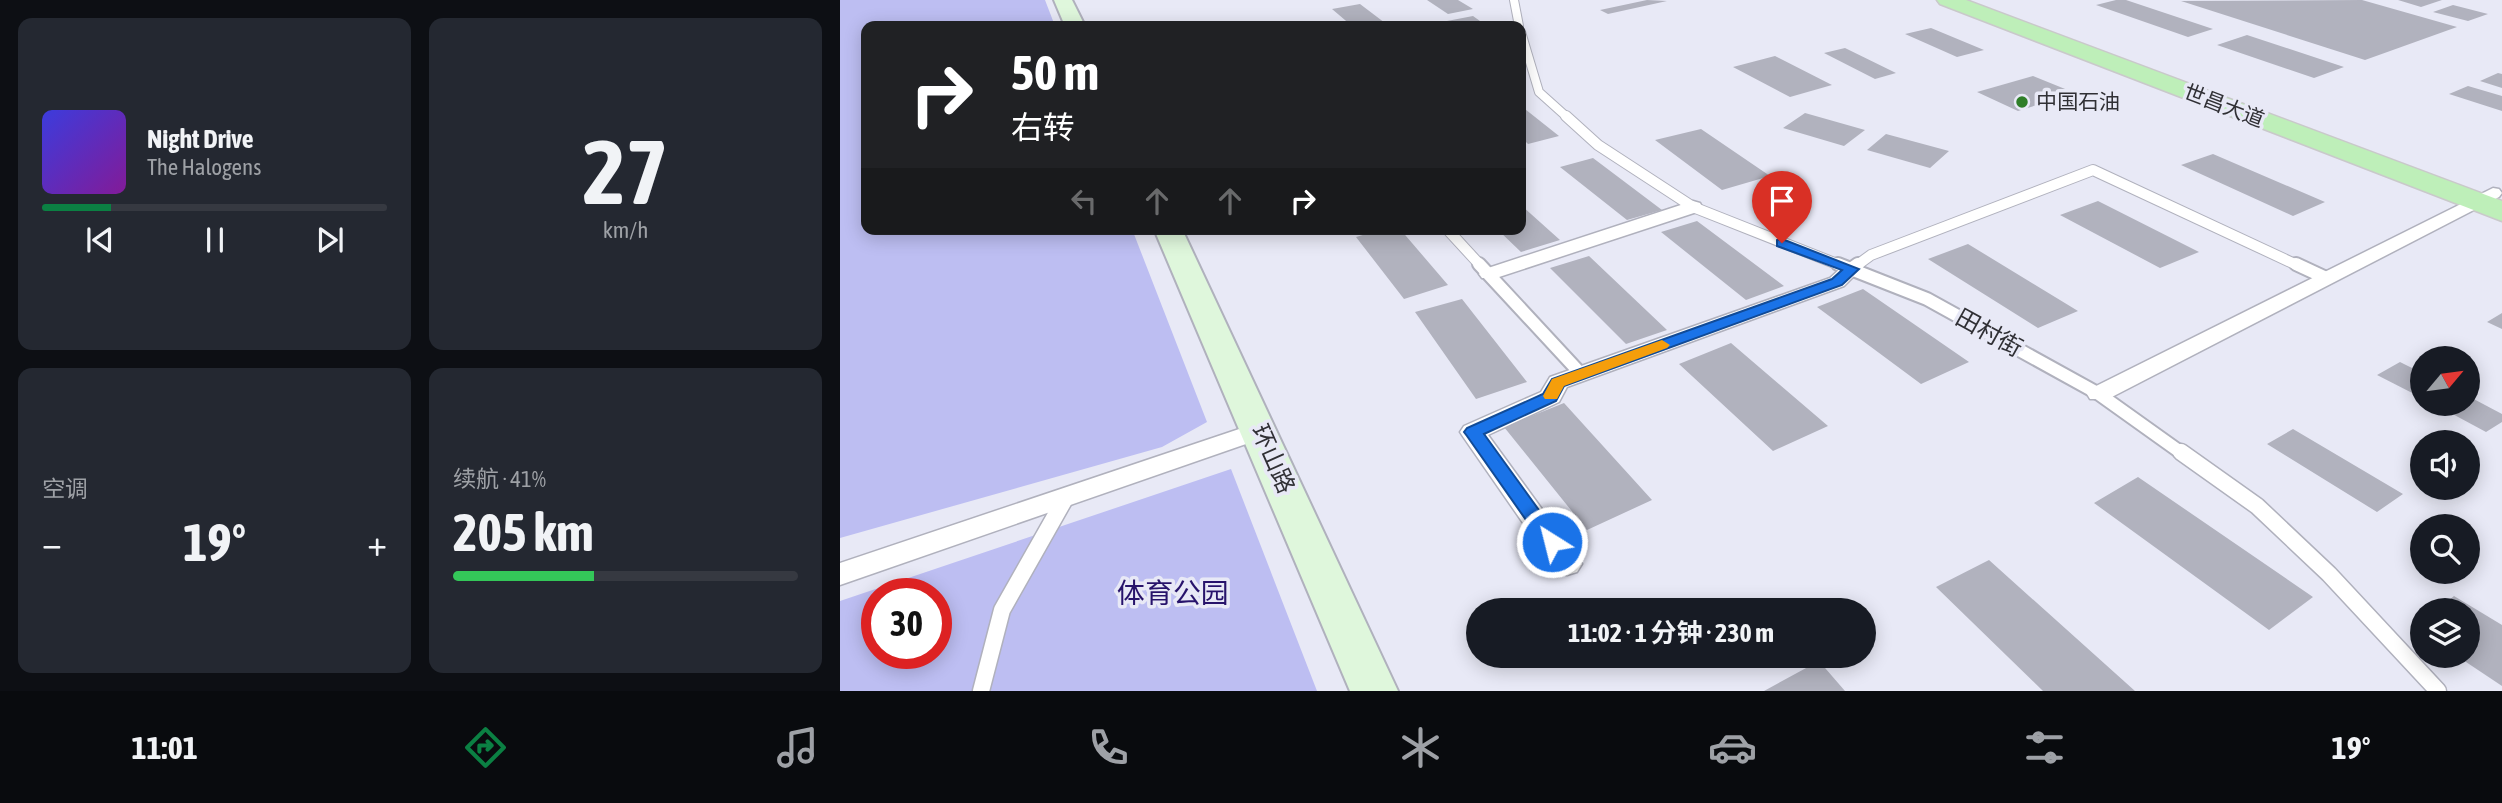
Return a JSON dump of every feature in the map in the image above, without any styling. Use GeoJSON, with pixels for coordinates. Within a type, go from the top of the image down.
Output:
{"type":"FeatureCollection","features":[{"type":"Feature","properties":{"kind":"main road"},"geometry":{"type":"LineString","coordinates":[[1063,0],[1073,21]]}},
{"type":"Feature","properties":{"kind":"main road","name":"世昌大道"},"geometry":{"type":"LineString","coordinates":[[1947,0],[2493,201]]}},
{"type":"Feature","properties":{"kind":"main road","name":"世昌大道"},"geometry":{"type":"LineString","coordinates":[[1970,0],[2493,201]]}},
{"type":"Feature","properties":{"kind":"main road","name":"环山路"},"geometry":{"type":"LineString","coordinates":[[1171,235],[1260,430],[1374,691]]}},
{"type":"Feature","properties":{"kind":"street"},"geometry":{"type":"LineString","coordinates":[[2099,394],[2326,278],[2493,201]]}},
{"type":"Feature","properties":{"kind":"street"},"geometry":{"type":"LineString","coordinates":[[1489,274],[1693,207]]}},
{"type":"Feature","properties":{"kind":"street"},"geometry":{"type":"LineString","coordinates":[[1567,564],[1473,432],[1550,397],[1558,383],[1837,282],[1852,269]]}},
{"type":"Feature","properties":{"kind":"street"},"geometry":{"type":"LineString","coordinates":[[840,574],[1260,430]]}},
{"type":"Feature","properties":{"kind":"lane"},"geometry":{"type":"LineString","coordinates":[[1514,0],[1518,21]]}},
{"type":"Feature","properties":{"kind":"lane","name":"田村街"},"geometry":{"type":"LineString","coordinates":[[1526,49],[1539,92],[1598,145],[1693,207],[1927,299],[2099,394],[2257,506],[2329,574],[2438,691]]}},
{"type":"Feature","properties":{"kind":"lane"},"geometry":{"type":"LineString","coordinates":[[1852,269],[1871,255],[2093,170],[2326,278]]}},
{"type":"Feature","properties":{"kind":"lane"},"geometry":{"type":"LineString","coordinates":[[1453,235],[1581,374]]}},
{"type":"Feature","properties":{"kind":"lane"},"geometry":{"type":"LineString","coordinates":[[981,691],[1002,610],[1066,496]]}},
{"type":"Feature","properties":{"kind":"green space"},"geometry":{"type":"Polygon","coordinates":[[[840,0],[1045,0],[1053,21],[861,21],[861,235],[1134,235],[1207,422],[1162,447],[840,538],[840,0]]]}},
{"type":"Feature","properties":{"kind":"green space","name":"体育公园"},"geometry":{"type":"Polygon","coordinates":[[[1231,469],[1317,691],[840,691],[840,601],[861,594],[861,669],[952,669],[952,578],[908,578],[1231,469]]]}},
{"type":"Feature","properties":{"kind":"building"},"geometry":{"type":"Polygon","coordinates":[[[1427,0],[1458,0],[1473,9],[1448,14],[1427,0]]]}},
{"type":"Feature","properties":{"kind":"building"},"geometry":{"type":"Polygon","coordinates":[[[1647,0],[1667,1],[1608,14],[1600,10],[1647,0]]]}},
{"type":"Feature","properties":{"kind":"building"},"geometry":{"type":"Polygon","coordinates":[[[2126,0],[2213,29],[2188,37],[2096,5],[2126,0]]]}},
{"type":"Feature","properties":{"kind":"building"},"geometry":{"type":"Polygon","coordinates":[[[2362,0],[2457,27],[2365,60],[2181,1],[2362,0]]]}},
{"type":"Feature","properties":{"kind":"building"},"geometry":{"type":"Polygon","coordinates":[[[2398,0],[2442,0],[2421,7],[2398,0]]]}},
{"type":"Feature","properties":{"kind":"building"},"geometry":{"type":"Polygon","coordinates":[[[1360,4],[1382,21],[1346,21],[1332,9],[1360,4]]]}},
{"type":"Feature","properties":{"kind":"building"},"geometry":{"type":"Polygon","coordinates":[[[2453,5],[2488,14],[2468,21],[2433,12],[2453,5]]]}},
{"type":"Feature","properties":{"kind":"building"},"geometry":{"type":"Polygon","coordinates":[[[1473,16],[1480,21],[1447,21],[1473,16]]]}},
{"type":"Feature","properties":{"kind":"building"},"geometry":{"type":"Polygon","coordinates":[[[1931,28],[1984,50],[1957,57],[1905,34],[1931,28]]]}},
{"type":"Feature","properties":{"kind":"building"},"geometry":{"type":"Polygon","coordinates":[[[2247,35],[2344,67],[2314,78],[2217,45],[2247,35]]]}},
{"type":"Feature","properties":{"kind":"building"},"geometry":{"type":"Polygon","coordinates":[[[1845,48],[1896,73],[1875,79],[1824,53],[1845,48]]]}},
{"type":"Feature","properties":{"kind":"building"},"geometry":{"type":"Polygon","coordinates":[[[1775,56],[1832,85],[1790,97],[1733,67],[1775,56]]]}},
{"type":"Feature","properties":{"kind":"building"},"geometry":{"type":"Polygon","coordinates":[[[2498,73],[2502,74],[2502,88],[2480,81],[2498,73]]]}},
{"type":"Feature","properties":{"kind":"building","name":"中国石油"},"geometry":{"type":"Polygon","coordinates":[[[2033,76],[2075,93],[2018,111],[1977,92],[2033,76]]]}},
{"type":"Feature","properties":{"kind":"building"},"geometry":{"type":"Polygon","coordinates":[[[2468,86],[2502,96],[2502,111],[2449,94],[2468,86]]]}},
{"type":"Feature","properties":{"kind":"building"},"geometry":{"type":"Polygon","coordinates":[[[1526,110],[1559,136],[1528,144],[1526,142],[1526,110]]]}},
{"type":"Feature","properties":{"kind":"building"},"geometry":{"type":"Polygon","coordinates":[[[1805,113],[1865,130],[1844,146],[1783,128],[1805,113]]]}},
{"type":"Feature","properties":{"kind":"building"},"geometry":{"type":"Polygon","coordinates":[[[1701,129],[1770,176],[1722,190],[1655,140],[1701,129]]]}},
{"type":"Feature","properties":{"kind":"building"},"geometry":{"type":"Polygon","coordinates":[[[1886,134],[1949,151],[1930,168],[1867,150],[1886,134]]]}},
{"type":"Feature","properties":{"kind":"building"},"geometry":{"type":"Polygon","coordinates":[[[2213,154],[2325,202],[2293,216],[2181,165],[2213,154]]]}},
{"type":"Feature","properties":{"kind":"building"},"geometry":{"type":"Polygon","coordinates":[[[1593,158],[1662,210],[1627,220],[1560,167],[1593,158]]]}},
{"type":"Feature","properties":{"kind":"building"},"geometry":{"type":"Polygon","coordinates":[[[2098,201],[2199,252],[2160,268],[2060,215],[2098,201]]]}},
{"type":"Feature","properties":{"kind":"building"},"geometry":{"type":"Polygon","coordinates":[[[1526,209],[1560,240],[1521,252],[1503,235],[1526,235],[1526,209]]]}},
{"type":"Feature","properties":{"kind":"building"},"geometry":{"type":"Polygon","coordinates":[[[1697,221],[1784,286],[1746,300],[1661,232],[1697,221]]]}},
{"type":"Feature","properties":{"kind":"building"},"geometry":{"type":"Polygon","coordinates":[[[1405,235],[1448,285],[1404,299],[1356,237],[1405,235]]]}},
{"type":"Feature","properties":{"kind":"building"},"geometry":{"type":"Polygon","coordinates":[[[1968,244],[2078,311],[2038,328],[1928,259],[1968,244]]]}},
{"type":"Feature","properties":{"kind":"building"},"geometry":{"type":"Polygon","coordinates":[[[1589,256],[1667,330],[1626,344],[1550,268],[1589,256]]]}},
{"type":"Feature","properties":{"kind":"building"},"geometry":{"type":"Polygon","coordinates":[[[1863,289],[1969,362],[1921,384],[1817,307],[1863,289]]]}},
{"type":"Feature","properties":{"kind":"building"},"geometry":{"type":"Polygon","coordinates":[[[1462,299],[1527,382],[1476,399],[1415,312],[1462,299]]]}},
{"type":"Feature","properties":{"kind":"building"},"geometry":{"type":"Polygon","coordinates":[[[2502,313],[2502,329],[2487,322],[2502,313]]]}},
{"type":"Feature","properties":{"kind":"building"},"geometry":{"type":"Polygon","coordinates":[[[1731,343],[1828,426],[1773,451],[1679,364],[1731,343]]]}},
{"type":"Feature","properties":{"kind":"building"},"geometry":{"type":"Polygon","coordinates":[[[2400,362],[2410,367],[2410,392],[2377,375],[2400,362]]]}},
{"type":"Feature","properties":{"kind":"building"},"geometry":{"type":"Polygon","coordinates":[[[2480,402],[2502,414],[2502,422],[2486,432],[2456,416],[2480,416],[2480,402]]]}},
{"type":"Feature","properties":{"kind":"building"},"geometry":{"type":"Polygon","coordinates":[[[1564,403],[1652,500],[1587,530],[1504,427],[1564,403]]]}},
{"type":"Feature","properties":{"kind":"building"},"geometry":{"type":"Polygon","coordinates":[[[2293,429],[2403,494],[2377,512],[2267,444],[2293,429]]]}},
{"type":"Feature","properties":{"kind":"building"},"geometry":{"type":"Polygon","coordinates":[[[2138,477],[2313,597],[2269,630],[2094,503],[2138,477]]]}},
{"type":"Feature","properties":{"kind":"building"},"geometry":{"type":"Polygon","coordinates":[[[1989,560],[2135,691],[2043,691],[1936,587],[1989,560]]]}},
{"type":"Feature","properties":{"kind":"building"},"geometry":{"type":"Polygon","coordinates":[[[2480,612],[2502,625],[2502,686],[2475,668],[2480,668],[2480,612]]]}},
{"type":"Feature","properties":{"kind":"building"},"geometry":{"type":"Polygon","coordinates":[[[1806,668],[1825,668],[1845,691],[1764,691],[1806,668]]]}},
{"type":"Feature","properties":{"kind":"slow traffic"},"geometry":{"type":"LineString","coordinates":[[1551,396],[1558,383],[1662,345]]}},
{"type":"Feature","properties":{"kind":"place","name":"中国石油"},"geometry":{"type":"Point","coordinates":[2022,102]}},
{"type":"Feature","properties":{"kind":"route"},"geometry":{"type":"LineString","coordinates":[[1552,542],[1473,432],[1550,397],[1558,383],[1837,282],[1852,269],[1782,243]]}}]}
